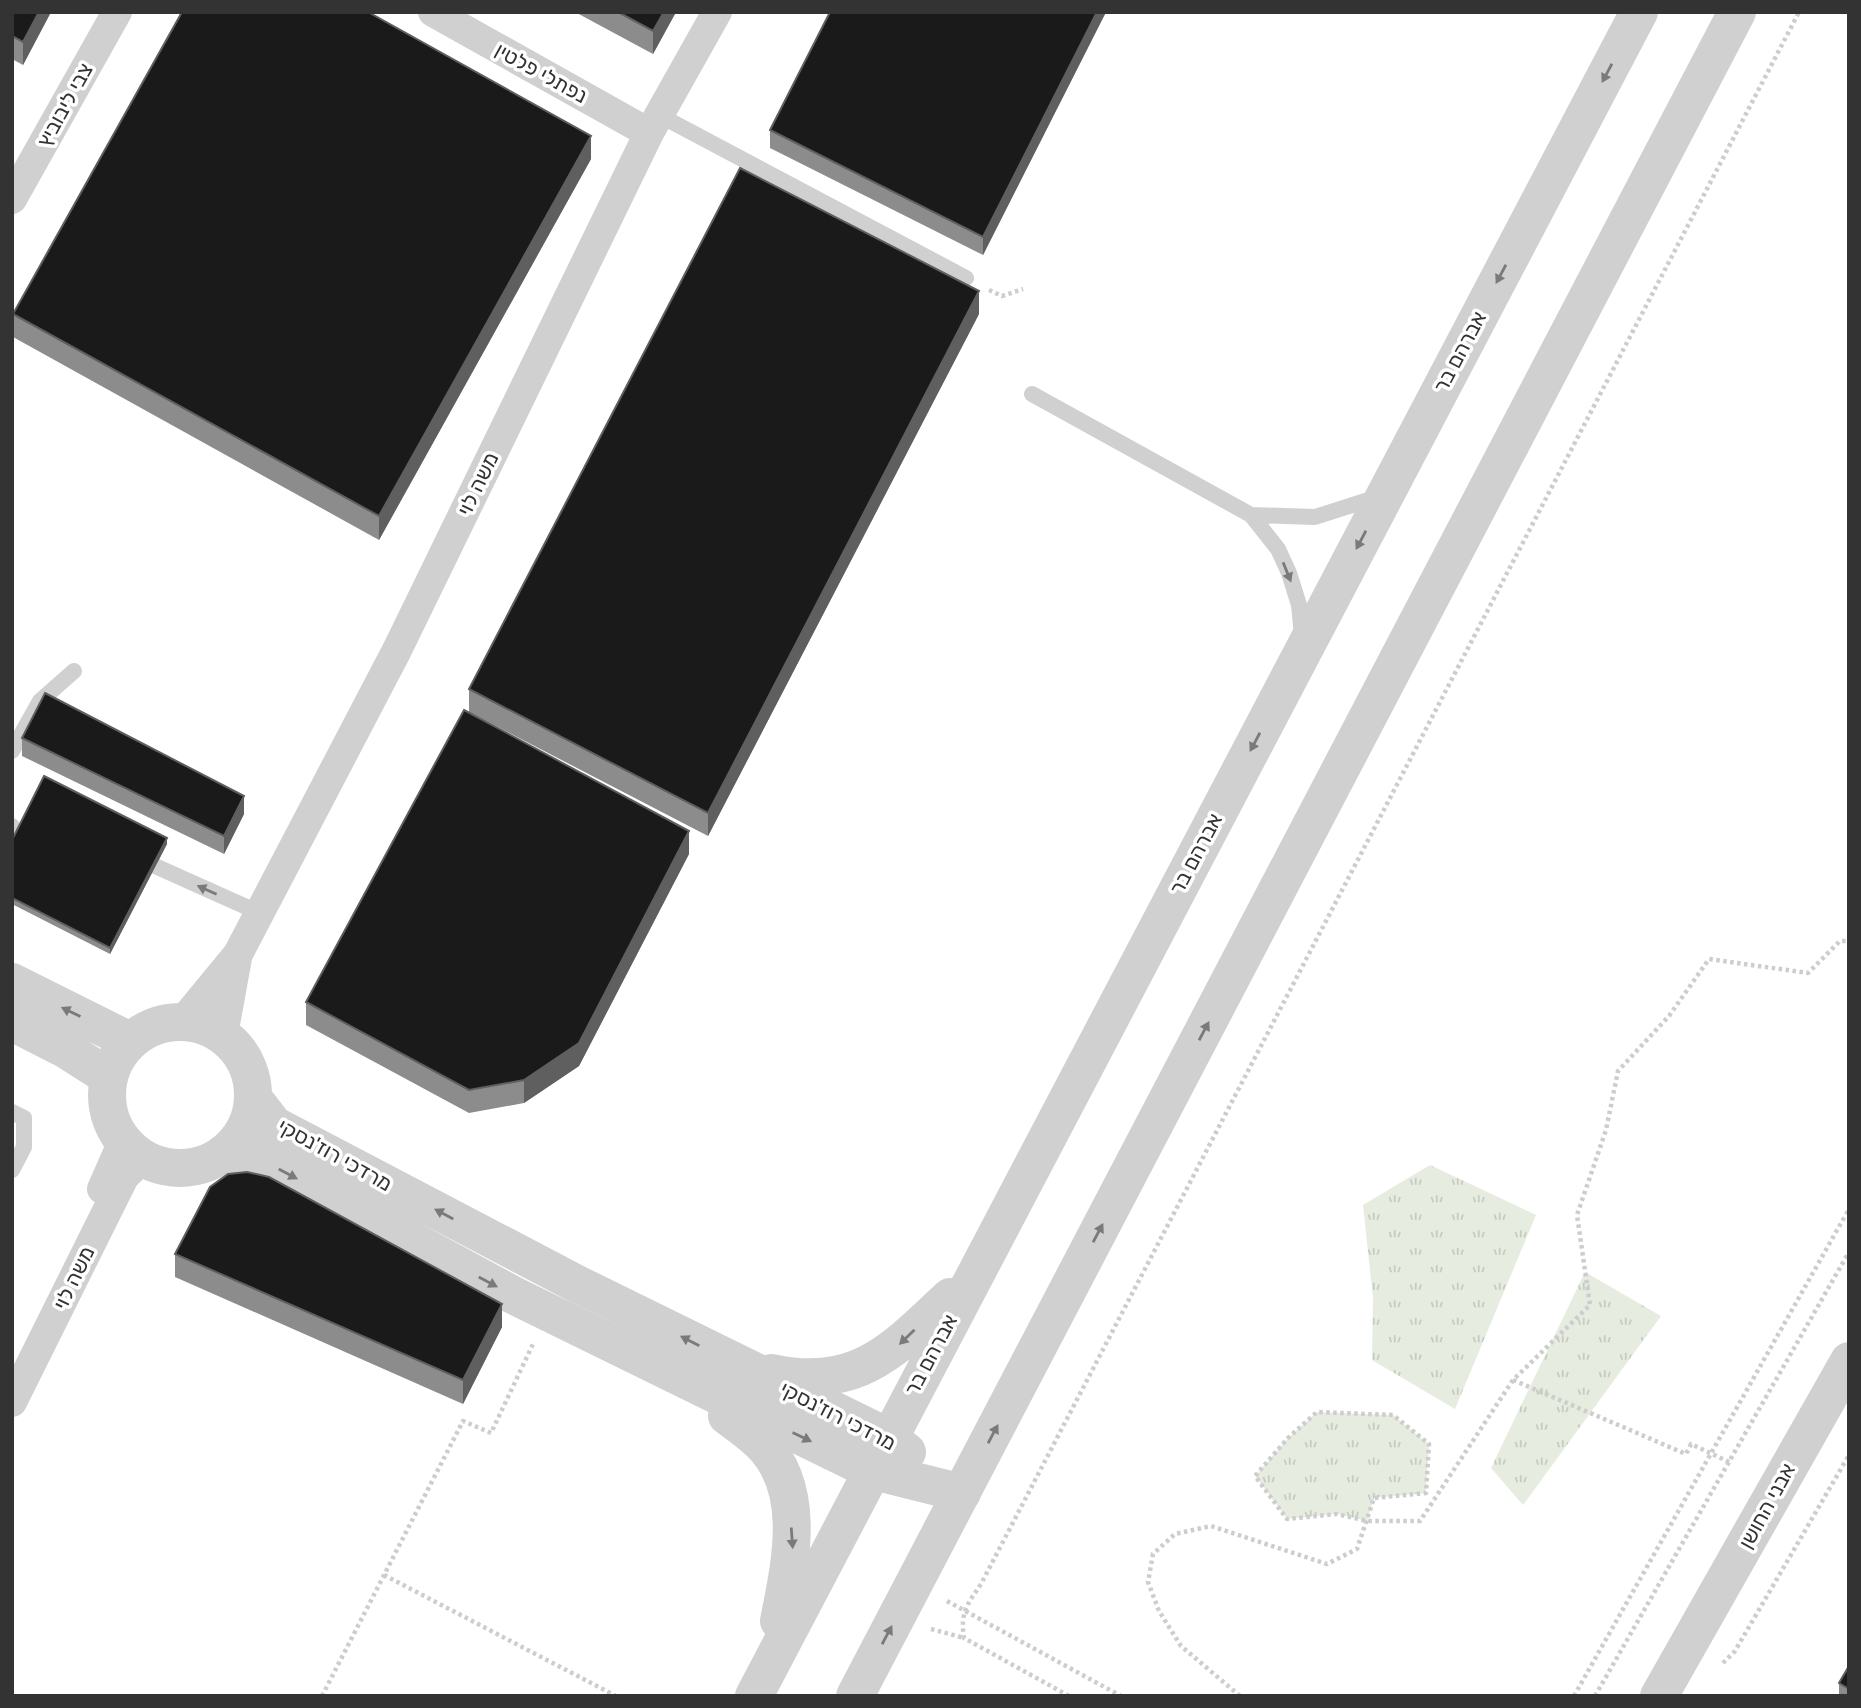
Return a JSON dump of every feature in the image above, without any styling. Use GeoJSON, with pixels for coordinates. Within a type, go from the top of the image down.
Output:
{"type":"FeatureCollection","features":[{"type":"Feature","properties":{"kind":"street","name":"צבי ליבוביץ"},"geometry":{"type":"LineString","coordinates":[[12,199],[117,12]]}},
{"type":"Feature","properties":{"kind":"street","name":"נפתלי פלטין"},"geometry":{"type":"LineString","coordinates":[[433,12],[654,124]]}},
{"type":"Feature","properties":{"kind":"street","name":"משה לוי"},"geometry":{"type":"LineString","coordinates":[[182,1022],[238,954],[260,913],[397,650],[654,124],[717,12]]}},
{"type":"Feature","properties":{"kind":"street","name":"אברהם בר"},"geometry":{"type":"LineString","coordinates":[[762,1679],[1639,12]]}},
{"type":"Feature","properties":{"kind":"street"},"geometry":{"type":"LineString","coordinates":[[855,1696],[1737,12]]}},
{"type":"Feature","properties":{"kind":"street","name":"משה לוי"},"geometry":{"type":"LineString","coordinates":[[222,1035],[238,954]]}},
{"type":"Feature","properties":{"kind":"street"},"geometry":{"type":"LineString","coordinates":[[12,982],[130,1041]]}},
{"type":"Feature","properties":{"kind":"street"},"geometry":{"type":"LineString","coordinates":[[12,1022],[65,1049],[109,1077]]}},
{"type":"Feature","properties":{"kind":"street"},"geometry":{"type":"LineString","coordinates":[[182,1022],[201,1025],[222,1035],[240,1052],[250,1074],[253,1098],[249,1119],[239,1138],[225,1153],[206,1163],[184,1167],[163,1166],[133,1149],[112,1121],[106,1099],[109,1077],[117,1058],[130,1041],[163,1024],[182,1022]]}},
{"type":"Feature","properties":{"kind":"street","name":"מרדכי רוז'נסקי"},"geometry":{"type":"LineString","coordinates":[[253,1098],[274,1125],[740,1366],[879,1454]]}},
{"type":"Feature","properties":{"kind":"street","name":"משה לוי"},"geometry":{"type":"LineString","coordinates":[[12,1360],[110,1173],[133,1149]]}},
{"type":"Feature","properties":{"kind":"street","name":"משה לוי"},"geometry":{"type":"LineString","coordinates":[[12,1402],[124,1177],[133,1149]]}},
{"type":"Feature","properties":{"kind":"street","name":"מרדכי רוז'נסקי"},"geometry":{"type":"LineString","coordinates":[[225,1153],[256,1156],[548,1312],[673,1373],[879,1454],[962,1493]]}},
{"type":"Feature","properties":{"kind":"street"},"geometry":{"type":"LineString","coordinates":[[740,1366],[793,1377],[827,1377],[862,1369],[894,1351],[974,1273]]}},
{"type":"Feature","properties":{"kind":"street","name":"אבני החושן"},"geometry":{"type":"LineString","coordinates":[[1659,1696],[1849,1361]]}},
{"type":"Feature","properties":{"kind":"street"},"geometry":{"type":"LineString","coordinates":[[673,1373],[763,1444],[784,1480],[793,1550],[762,1679]]}},
{"type":"Feature","properties":{"kind":"street","name":"אבני החושן"},"geometry":{"type":"LineString","coordinates":[[1676,1696],[1685,1651]]}},
{"type":"Feature","properties":{"kind":"lane"},"geometry":{"type":"LineString","coordinates":[[654,124],[966,278]]}},
{"type":"Feature","properties":{"kind":"lane"},"geometry":{"type":"LineString","coordinates":[[1032,394],[1251,515],[1278,550],[1289,573],[1299,605],[1302,637],[1299,659]]}},
{"type":"Feature","properties":{"kind":"lane"},"geometry":{"type":"LineString","coordinates":[[1251,515],[1315,517],[1371,499],[1405,457]]}},
{"type":"Feature","properties":{"kind":"lane"},"geometry":{"type":"LineString","coordinates":[[12,751],[40,701],[74,671]]}},
{"type":"Feature","properties":{"kind":"lane"},"geometry":{"type":"LineString","coordinates":[[155,866],[260,913]]}},
{"type":"Feature","properties":{"kind":"lane"},"geometry":{"type":"LineString","coordinates":[[12,1112],[24,1118],[24,1147],[12,1170]]}},
{"type":"Feature","properties":{"kind":"path"},"geometry":{"type":"LineString","coordinates":[[964,1638],[961,1620],[964,1610],[1007,1535],[1799,12]]}},
{"type":"Feature","properties":{"kind":"path"},"geometry":{"type":"LineString","coordinates":[[966,278],[1002,296],[1023,289]]}},
{"type":"Feature","properties":{"kind":"path"},"geometry":{"type":"LineString","coordinates":[[1240,1696],[1181,1646],[1159,1611],[1148,1582],[1153,1554],[1175,1534],[1211,1526],[1327,1564],[1357,1549],[1367,1521],[1374,1498],[1426,1493],[1429,1444],[1393,1415],[1317,1412],[1288,1438],[1255,1476],[1287,1519],[1337,1514],[1367,1521],[1420,1521],[1513,1380],[1590,1305],[1577,1214],[1606,1130],[1618,1071],[1669,1016],[1709,959],[1808,973],[1840,941],[1849,940]]}},
{"type":"Feature","properties":{"kind":"path"},"geometry":{"type":"LineString","coordinates":[[1574,1696],[1849,1209]]}},
{"type":"Feature","properties":{"kind":"path"},"geometry":{"type":"LineString","coordinates":[[1595,1696],[1849,1251]]}},
{"type":"Feature","properties":{"kind":"path"},"geometry":{"type":"LineString","coordinates":[[322,1696],[463,1421],[491,1433],[548,1312]]}},
{"type":"Feature","properties":{"kind":"path"},"geometry":{"type":"LineString","coordinates":[[1513,1380],[1686,1454],[1691,1444],[1729,1462]]}},
{"type":"Feature","properties":{"kind":"path"},"geometry":{"type":"LineString","coordinates":[[1721,1665],[1735,1651],[1849,1455]]}},
{"type":"Feature","properties":{"kind":"path"},"geometry":{"type":"LineString","coordinates":[[384,1575],[616,1696]]}},
{"type":"Feature","properties":{"kind":"path"},"geometry":{"type":"LineString","coordinates":[[915,1583],[1121,1696]]}},
{"type":"Feature","properties":{"kind":"path"},"geometry":{"type":"LineString","coordinates":[[929,1629],[964,1638],[1069,1696]]}},
{"type":"Feature","properties":{"kind":"green space"},"geometry":{"type":"Polygon","coordinates":[[[1430,1165],[1536,1215],[1455,1409],[1372,1360],[1373,1298],[1363,1205],[1430,1165]]]}},
{"type":"Feature","properties":{"kind":"green space"},"geometry":{"type":"Polygon","coordinates":[[[1585,1272],[1661,1316],[1523,1505],[1491,1468],[1585,1272]]]}},
{"type":"Feature","properties":{"kind":"green space"},"geometry":{"type":"Polygon","coordinates":[[[1317,1412],[1393,1415],[1429,1444],[1426,1493],[1374,1498],[1367,1521],[1337,1514],[1287,1519],[1255,1476],[1288,1438],[1317,1412]]]}},
{"type":"Feature","properties":{"kind":"building"},"geometry":{"type":"Polygon","coordinates":[[[12,12],[39,12],[23,42],[12,36],[12,12]]]}},
{"type":"Feature","properties":{"kind":"building"},"geometry":{"type":"Polygon","coordinates":[[[182,12],[368,12],[591,136],[379,516],[13,314],[182,12]]]}},
{"type":"Feature","properties":{"kind":"building"},"geometry":{"type":"Polygon","coordinates":[[[618,12],[664,12],[653,31],[618,12]]]}},
{"type":"Feature","properties":{"kind":"building"},"geometry":{"type":"Polygon","coordinates":[[[830,12],[1097,12],[983,237],[770,130],[830,12]]]}},
{"type":"Feature","properties":{"kind":"building"},"geometry":{"type":"Polygon","coordinates":[[[740,168],[979,291],[708,813],[469,689],[740,168]]]}},
{"type":"Feature","properties":{"kind":"building"},"geometry":{"type":"Polygon","coordinates":[[[45,693],[244,796],[224,836],[22,738],[45,693]]]}},
{"type":"Feature","properties":{"kind":"building"},"geometry":{"type":"Polygon","coordinates":[[[464,710],[689,831],[579,1043],[524,1080],[469,1090],[306,1002],[464,710]]]}},
{"type":"Feature","properties":{"kind":"building"},"geometry":{"type":"Polygon","coordinates":[[[44,776],[167,838],[110,948],[12,898],[12,840],[44,776]]]}},
{"type":"Feature","properties":{"kind":"building"},"geometry":{"type":"Polygon","coordinates":[[[247,1172],[269,1177],[502,1304],[463,1380],[175,1254],[210,1187],[228,1174],[247,1172]]]}},
{"type":"Feature","properties":{"kind":"building"},"geometry":{"type":"Polygon","coordinates":[[[1849,1666],[1849,1689],[1839,1683],[1849,1666]]]}}]}
